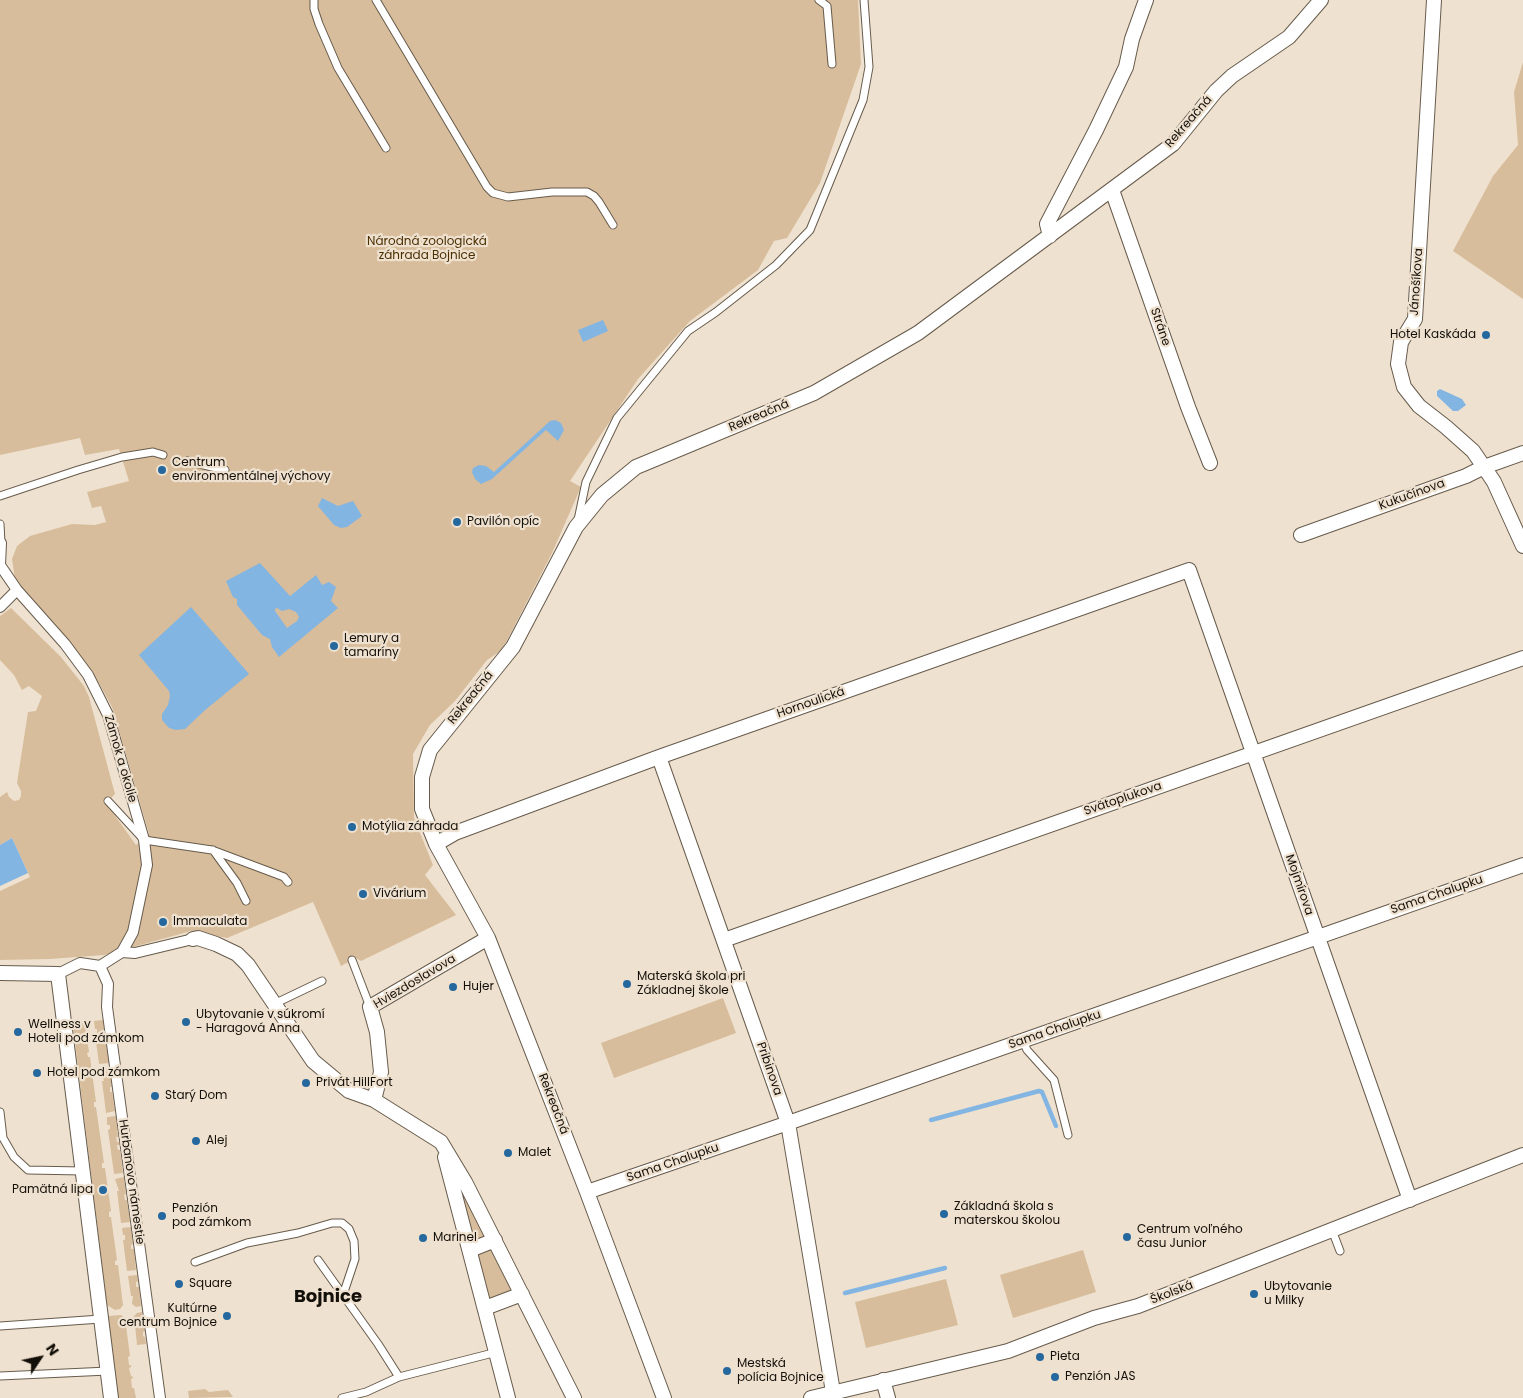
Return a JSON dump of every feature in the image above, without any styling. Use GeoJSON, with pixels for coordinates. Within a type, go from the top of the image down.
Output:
{"type":"FeatureCollection","features":[{"type":"Feature","properties":{"kind":"street"},"geometry":{"type":"LineString","coordinates":[[1050,236],[1047,224],[1096,130],[1126,67],[1132,39],[1146,0]]}},
{"type":"Feature","properties":{"kind":"street","name":"Rekreačná"},"geometry":{"type":"LineString","coordinates":[[664,1398],[587,1192],[488,938],[436,844],[422,809],[422,777],[430,750],[513,647],[576,527],[602,495],[636,467],[814,393],[918,333],[1174,144],[1216,91],[1232,76],[1289,37],[1321,0]]}},
{"type":"Feature","properties":{"kind":"street","name":"Jánošíkova"},"geometry":{"type":"LineString","coordinates":[[1434,0],[1415,319],[1401,342],[1398,364],[1404,387],[1418,406],[1473,451],[1484,467],[1494,482],[1523,546]]}},
{"type":"Feature","properties":{"kind":"street","name":"Stráne"},"geometry":{"type":"LineString","coordinates":[[1112,190],[1188,407],[1210,463]]}},
{"type":"Feature","properties":{"kind":"street","name":"Kukučínova"},"geometry":{"type":"LineString","coordinates":[[1301,535],[1466,476],[1484,467],[1523,453]]}},
{"type":"Feature","properties":{"kind":"street","name":"Zámok a okolie"},"geometry":{"type":"LineString","coordinates":[[1,543],[0,565],[17,590],[65,644],[88,675],[108,715],[144,840],[147,865],[133,932],[122,952]]}},
{"type":"Feature","properties":{"kind":"street","name":"Hornoulická"},"geometry":{"type":"LineString","coordinates":[[436,844],[455,833],[659,757],[1189,570]]}},
{"type":"Feature","properties":{"kind":"street","name":"Mojmírova"},"geometry":{"type":"LineString","coordinates":[[1189,570],[1410,1200]]}},
{"type":"Feature","properties":{"kind":"street"},"geometry":{"type":"LineString","coordinates":[[0,607],[17,590]]}},
{"type":"Feature","properties":{"kind":"street","name":"Svätoplukova"},"geometry":{"type":"LineString","coordinates":[[724,940],[1523,658]]}},
{"type":"Feature","properties":{"kind":"street","name":"Pribinova"},"geometry":{"type":"LineString","coordinates":[[659,757],[788,1123],[833,1392]]}},
{"type":"Feature","properties":{"kind":"street","name":"Sama Chalupku"},"geometry":{"type":"LineString","coordinates":[[587,1192],[1523,865]]}},
{"type":"Feature","properties":{"kind":"street"},"geometry":{"type":"LineString","coordinates":[[0,973],[58,974],[80,963],[100,966],[122,952],[135,952],[198,938],[237,954],[248,965],[313,1061],[349,1091],[374,1100],[441,1142],[466,1182],[574,1398]]}},
{"type":"Feature","properties":{"kind":"street","name":"Hviezdoslavova"},"geometry":{"type":"LineString","coordinates":[[374,1100],[381,1072],[377,1032],[370,1007],[488,938]]}},
{"type":"Feature","properties":{"kind":"street","name":"Hurbanovo námestie"},"geometry":{"type":"LineString","coordinates":[[100,966],[108,984],[107,1008],[160,1398]]}},
{"type":"Feature","properties":{"kind":"street"},"geometry":{"type":"LineString","coordinates":[[58,974],[111,1398]]}},
{"type":"Feature","properties":{"kind":"street"},"geometry":{"type":"LineString","coordinates":[[441,1142],[508,1398]]}},
{"type":"Feature","properties":{"kind":"street","name":"Školská"},"geometry":{"type":"LineString","coordinates":[[811,1398],[1008,1352],[1094,1318],[1138,1306],[1523,1155]]}},
{"type":"Feature","properties":{"kind":"street"},"geometry":{"type":"LineString","coordinates":[[470,1250],[495,1240]]}},
{"type":"Feature","properties":{"kind":"street"},"geometry":{"type":"LineString","coordinates":[[485,1308],[522,1294]]}},
{"type":"Feature","properties":{"kind":"street"},"geometry":{"type":"LineString","coordinates":[[883,1380],[888,1398]]}},
{"type":"Feature","properties":{"kind":"lane"},"geometry":{"type":"LineString","coordinates":[[314,0],[314,9],[319,24],[338,68],[386,148]]}},
{"type":"Feature","properties":{"kind":"lane"},"geometry":{"type":"LineString","coordinates":[[376,0],[487,187],[494,193],[508,197],[552,192],[586,192],[594,196],[599,202],[613,225]]}},
{"type":"Feature","properties":{"kind":"lane"},"geometry":{"type":"LineString","coordinates":[[820,0],[826,6],[832,64]]}},
{"type":"Feature","properties":{"kind":"lane"},"geometry":{"type":"LineString","coordinates":[[576,527],[586,482],[617,418],[688,331],[716,312],[776,265],[810,230],[863,100],[869,67],[864,0]]}},
{"type":"Feature","properties":{"kind":"lane"},"geometry":{"type":"LineString","coordinates":[[0,496],[122,457],[153,452],[163,455]]}},
{"type":"Feature","properties":{"kind":"lane"},"geometry":{"type":"LineString","coordinates":[[187,461],[225,470]]}},
{"type":"Feature","properties":{"kind":"lane"},"geometry":{"type":"LineString","coordinates":[[0,524],[1,543]]}},
{"type":"Feature","properties":{"kind":"lane"},"geometry":{"type":"LineString","coordinates":[[108,801],[144,840],[212,850],[284,877],[288,882]]}},
{"type":"Feature","properties":{"kind":"lane"},"geometry":{"type":"LineString","coordinates":[[212,850],[237,883],[246,901]]}},
{"type":"Feature","properties":{"kind":"lane"},"geometry":{"type":"LineString","coordinates":[[352,960],[370,1007]]}},
{"type":"Feature","properties":{"kind":"lane"},"geometry":{"type":"LineString","coordinates":[[274,1004],[322,981]]}},
{"type":"Feature","properties":{"kind":"lane"},"geometry":{"type":"LineString","coordinates":[[1023,1041],[1027,1050],[1054,1080],[1068,1135]]}},
{"type":"Feature","properties":{"kind":"lane"},"geometry":{"type":"LineString","coordinates":[[0,1112],[3,1138],[14,1157],[28,1170],[83,1171]]}},
{"type":"Feature","properties":{"kind":"lane"},"geometry":{"type":"LineString","coordinates":[[195,1262],[247,1243],[342,1223],[349,1229],[354,1241],[355,1259],[343,1295]]}},
{"type":"Feature","properties":{"kind":"lane"},"geometry":{"type":"LineString","coordinates":[[1332,1230],[1340,1251]]}},
{"type":"Feature","properties":{"kind":"lane"},"geometry":{"type":"LineString","coordinates":[[318,1260],[378,1344],[399,1377]]}},
{"type":"Feature","properties":{"kind":"lane"},"geometry":{"type":"LineString","coordinates":[[0,1326],[102,1319]]}},
{"type":"Feature","properties":{"kind":"lane"},"geometry":{"type":"LineString","coordinates":[[342,1398],[366,1392],[399,1377],[497,1352]]}},
{"type":"Feature","properties":{"kind":"lane"},"geometry":{"type":"LineString","coordinates":[[0,1376],[108,1371]]}},
{"type":"Feature","properties":{"kind":"green space","name":"Národná zoologická záhrada Bojnice"},"geometry":{"type":"Polygon","coordinates":[[[0,0],[858,0],[861,64],[820,183],[787,238],[774,241],[758,270],[690,321],[638,379],[570,481],[581,487],[552,553],[502,650],[487,660],[455,701],[430,725],[413,754],[414,818],[433,865],[425,875],[456,915],[361,961],[356,958],[341,966],[313,902],[227,938],[191,931],[104,955],[0,960],[0,891],[30,877],[12,838],[0,845],[0,797],[7,792],[14,801],[19,800],[21,796],[17,783],[28,712],[36,711],[42,696],[29,686],[22,690],[14,675],[0,660],[0,616],[11,608],[61,657],[84,686],[89,697],[115,794],[106,803],[136,845],[149,834],[112,707],[93,672],[60,630],[15,579],[12,559],[17,546],[30,536],[72,524],[95,525],[106,522],[101,506],[92,508],[87,492],[129,481],[119,449],[85,455],[80,438],[0,455],[0,0]]]}},
{"type":"Feature","properties":{"kind":"green space"},"geometry":{"type":"Polygon","coordinates":[[[1523,62],[1523,299],[1453,251],[1493,176],[1518,145],[1514,92],[1523,62]]]}},
{"type":"Feature","properties":{"kind":"green space"},"geometry":{"type":"Polygon","coordinates":[[[723,998],[736,1033],[614,1078],[601,1043],[723,998]]]}},
{"type":"Feature","properties":{"kind":"green space"},"geometry":{"type":"Polygon","coordinates":[[[103,1020],[105,1037],[103,1038],[104,1043],[106,1043],[109,1063],[99,1064],[95,1034],[97,1029],[95,1029],[94,1021],[103,1020]]]}},
{"type":"Feature","properties":{"kind":"green space"},"geometry":{"type":"Polygon","coordinates":[[[85,1022],[89,1052],[87,1053],[88,1057],[90,1057],[96,1102],[94,1102],[94,1107],[96,1107],[104,1163],[102,1163],[102,1168],[105,1168],[111,1211],[109,1212],[109,1217],[111,1217],[117,1260],[115,1265],[118,1265],[123,1305],[120,1309],[115,1310],[107,1305],[73,1025],[85,1022]]]}},
{"type":"Feature","properties":{"kind":"green space"},"geometry":{"type":"Polygon","coordinates":[[[109,1068],[112,1087],[110,1087],[110,1092],[112,1092],[115,1111],[106,1113],[102,1081],[104,1081],[100,1069],[109,1068]]]}},
{"type":"Feature","properties":{"kind":"green space"},"geometry":{"type":"Polygon","coordinates":[[[116,1116],[118,1137],[116,1137],[120,1145],[117,1145],[118,1150],[120,1150],[123,1173],[114,1174],[108,1130],[110,1125],[107,1125],[107,1117],[116,1116]]]}},
{"type":"Feature","properties":{"kind":"green space"},"geometry":{"type":"Polygon","coordinates":[[[124,1177],[126,1194],[124,1195],[125,1200],[127,1200],[130,1222],[121,1223],[117,1191],[119,1191],[115,1179],[124,1177]]]}},
{"type":"Feature","properties":{"kind":"green space"},"geometry":{"type":"Polygon","coordinates":[[[459,1189],[463,1190],[487,1236],[473,1242],[459,1189]]]}},
{"type":"Feature","properties":{"kind":"green space"},"geometry":{"type":"Polygon","coordinates":[[[131,1227],[133,1244],[131,1249],[134,1249],[136,1270],[127,1271],[123,1240],[125,1240],[125,1235],[123,1235],[122,1228],[131,1227]]]}},
{"type":"Feature","properties":{"kind":"green space"},"geometry":{"type":"Polygon","coordinates":[[[490,1247],[514,1289],[513,1293],[487,1300],[476,1257],[477,1252],[490,1247]]]}},
{"type":"Feature","properties":{"kind":"green space"},"geometry":{"type":"Polygon","coordinates":[[[1083,1250],[1096,1292],[1013,1318],[1000,1275],[1083,1250]]]}},
{"type":"Feature","properties":{"kind":"green space"},"geometry":{"type":"Polygon","coordinates":[[[137,1275],[136,1287],[139,1287],[141,1306],[136,1307],[132,1304],[133,1296],[131,1296],[128,1276],[137,1275]]]}},
{"type":"Feature","properties":{"kind":"green space"},"geometry":{"type":"Polygon","coordinates":[[[946,1279],[958,1325],[866,1348],[855,1302],[946,1279]]]}},
{"type":"Feature","properties":{"kind":"green space"},"geometry":{"type":"Polygon","coordinates":[[[142,1312],[145,1331],[143,1336],[145,1337],[146,1344],[137,1345],[135,1325],[137,1325],[133,1317],[137,1313],[142,1312]]]}},
{"type":"Feature","properties":{"kind":"green space"},"geometry":{"type":"Polygon","coordinates":[[[121,1315],[125,1318],[130,1356],[128,1357],[129,1365],[131,1365],[129,1368],[133,1377],[131,1379],[132,1388],[134,1388],[136,1398],[118,1398],[108,1316],[121,1315]]]}},
{"type":"Feature","properties":{"kind":"green space"},"geometry":{"type":"Polygon","coordinates":[[[205,1389],[209,1392],[228,1390],[233,1397],[189,1398],[188,1391],[205,1389]]]}},
{"type":"Feature","properties":{"kind":"water"},"geometry":{"type":"Polygon","coordinates":[[[603,320],[608,331],[583,342],[578,330],[603,320]]]}},
{"type":"Feature","properties":{"kind":"water"},"geometry":{"type":"Polygon","coordinates":[[[1440,389],[1462,399],[1466,405],[1458,411],[1453,411],[1437,396],[1437,391],[1440,389]]]}},
{"type":"Feature","properties":{"kind":"water"},"geometry":{"type":"Polygon","coordinates":[[[555,420],[561,423],[564,430],[558,441],[546,430],[492,479],[481,484],[475,479],[472,472],[473,468],[479,465],[486,466],[494,472],[550,421],[555,420]]]}},
{"type":"Feature","properties":{"kind":"water"},"geometry":{"type":"Polygon","coordinates":[[[322,498],[338,506],[353,501],[362,516],[347,527],[341,528],[334,525],[318,506],[322,498]]]}},
{"type":"Feature","properties":{"kind":"water"},"geometry":{"type":"Polygon","coordinates":[[[260,563],[290,596],[316,575],[322,585],[329,582],[336,587],[331,601],[338,608],[279,657],[272,647],[270,639],[262,635],[237,605],[237,599],[233,597],[226,581],[260,563]],[[277,608],[275,609],[287,628],[297,621],[299,617],[296,612],[289,609],[282,611],[277,608]]]}},
{"type":"Feature","properties":{"kind":"water"},"geometry":{"type":"Polygon","coordinates":[[[191,607],[249,674],[185,729],[176,730],[169,728],[162,720],[162,714],[168,705],[169,691],[139,655],[191,607]]]}},
{"type":"Feature","properties":{"kind":"water"},"geometry":{"type":"Polygon","coordinates":[[[12,838],[28,873],[0,886],[0,845],[12,838]]]}},
{"type":"Feature","properties":{"kind":"waterway"},"geometry":{"type":"LineString","coordinates":[[931,1120],[1039,1091],[1042,1092],[1056,1126]]}},
{"type":"Feature","properties":{"kind":"waterway"},"geometry":{"type":"LineString","coordinates":[[845,1293],[945,1268]]}},
{"type":"Feature","properties":{"kind":"place","name":"Hotel Kaskáda"},"geometry":{"type":"Point","coordinates":[1486,335]}},
{"type":"Feature","properties":{"kind":"place","name":"Centrum environmentálnej výchovy"},"geometry":{"type":"Point","coordinates":[162,470]}},
{"type":"Feature","properties":{"kind":"place","name":"Pavilón opíc"},"geometry":{"type":"Point","coordinates":[457,522]}},
{"type":"Feature","properties":{"kind":"place","name":"Lemury a tamaríny"},"geometry":{"type":"Point","coordinates":[334,646]}},
{"type":"Feature","properties":{"kind":"place","name":"Motýlia záhrada"},"geometry":{"type":"Point","coordinates":[352,827]}},
{"type":"Feature","properties":{"kind":"place","name":"Vivárium"},"geometry":{"type":"Point","coordinates":[363,894]}},
{"type":"Feature","properties":{"kind":"place","name":"Immaculata"},"geometry":{"type":"Point","coordinates":[163,922]}},
{"type":"Feature","properties":{"kind":"place","name":"Materská škola pri Základnej škole"},"geometry":{"type":"Point","coordinates":[627,984]}},
{"type":"Feature","properties":{"kind":"place","name":"Hujer"},"geometry":{"type":"Point","coordinates":[453,987]}},
{"type":"Feature","properties":{"kind":"place","name":"Ubytovanie v súkromí - Haragová Anna"},"geometry":{"type":"Point","coordinates":[186,1022]}},
{"type":"Feature","properties":{"kind":"place","name":"Wellness v Hoteli pod zámkom"},"geometry":{"type":"Point","coordinates":[18,1032]}},
{"type":"Feature","properties":{"kind":"place","name":"Hotel pod zámkom"},"geometry":{"type":"Point","coordinates":[37,1073]}},
{"type":"Feature","properties":{"kind":"place","name":"Privát HillFort"},"geometry":{"type":"Point","coordinates":[306,1083]}},
{"type":"Feature","properties":{"kind":"place","name":"Starý Dom"},"geometry":{"type":"Point","coordinates":[155,1096]}},
{"type":"Feature","properties":{"kind":"place","name":"Alej"},"geometry":{"type":"Point","coordinates":[196,1141]}},
{"type":"Feature","properties":{"kind":"place","name":"Malet"},"geometry":{"type":"Point","coordinates":[508,1153]}},
{"type":"Feature","properties":{"kind":"place","name":"Pamätná lipa"},"geometry":{"type":"Point","coordinates":[103,1190]}},
{"type":"Feature","properties":{"kind":"place","name":"Základná škola s materskou školou"},"geometry":{"type":"Point","coordinates":[944,1214]}},
{"type":"Feature","properties":{"kind":"place","name":"Penzión pod zámkom"},"geometry":{"type":"Point","coordinates":[162,1216]}},
{"type":"Feature","properties":{"kind":"place","name":"Centrum voľného času Junior"},"geometry":{"type":"Point","coordinates":[1127,1237]}},
{"type":"Feature","properties":{"kind":"place","name":"Marinel"},"geometry":{"type":"Point","coordinates":[423,1238]}},
{"type":"Feature","properties":{"kind":"place","name":"Square"},"geometry":{"type":"Point","coordinates":[179,1284]}},
{"type":"Feature","properties":{"kind":"place","name":"Ubytovanie u Milky"},"geometry":{"type":"Point","coordinates":[1254,1294]}},
{"type":"Feature","properties":{"kind":"place","name":"Kultúrne centrum Bojnice"},"geometry":{"type":"Point","coordinates":[227,1316]}},
{"type":"Feature","properties":{"kind":"place","name":"Pieta"},"geometry":{"type":"Point","coordinates":[1040,1357]}},
{"type":"Feature","properties":{"kind":"place","name":"Mestská polícia Bojnice"},"geometry":{"type":"Point","coordinates":[727,1371]}},
{"type":"Feature","properties":{"kind":"place","name":"Penzión JAS"},"geometry":{"type":"Point","coordinates":[1055,1377]}},
{"type":"Feature","properties":{"kind":"district","name":"Bojnice"},"geometry":{"type":"Point","coordinates":[328,1297]}}]}
